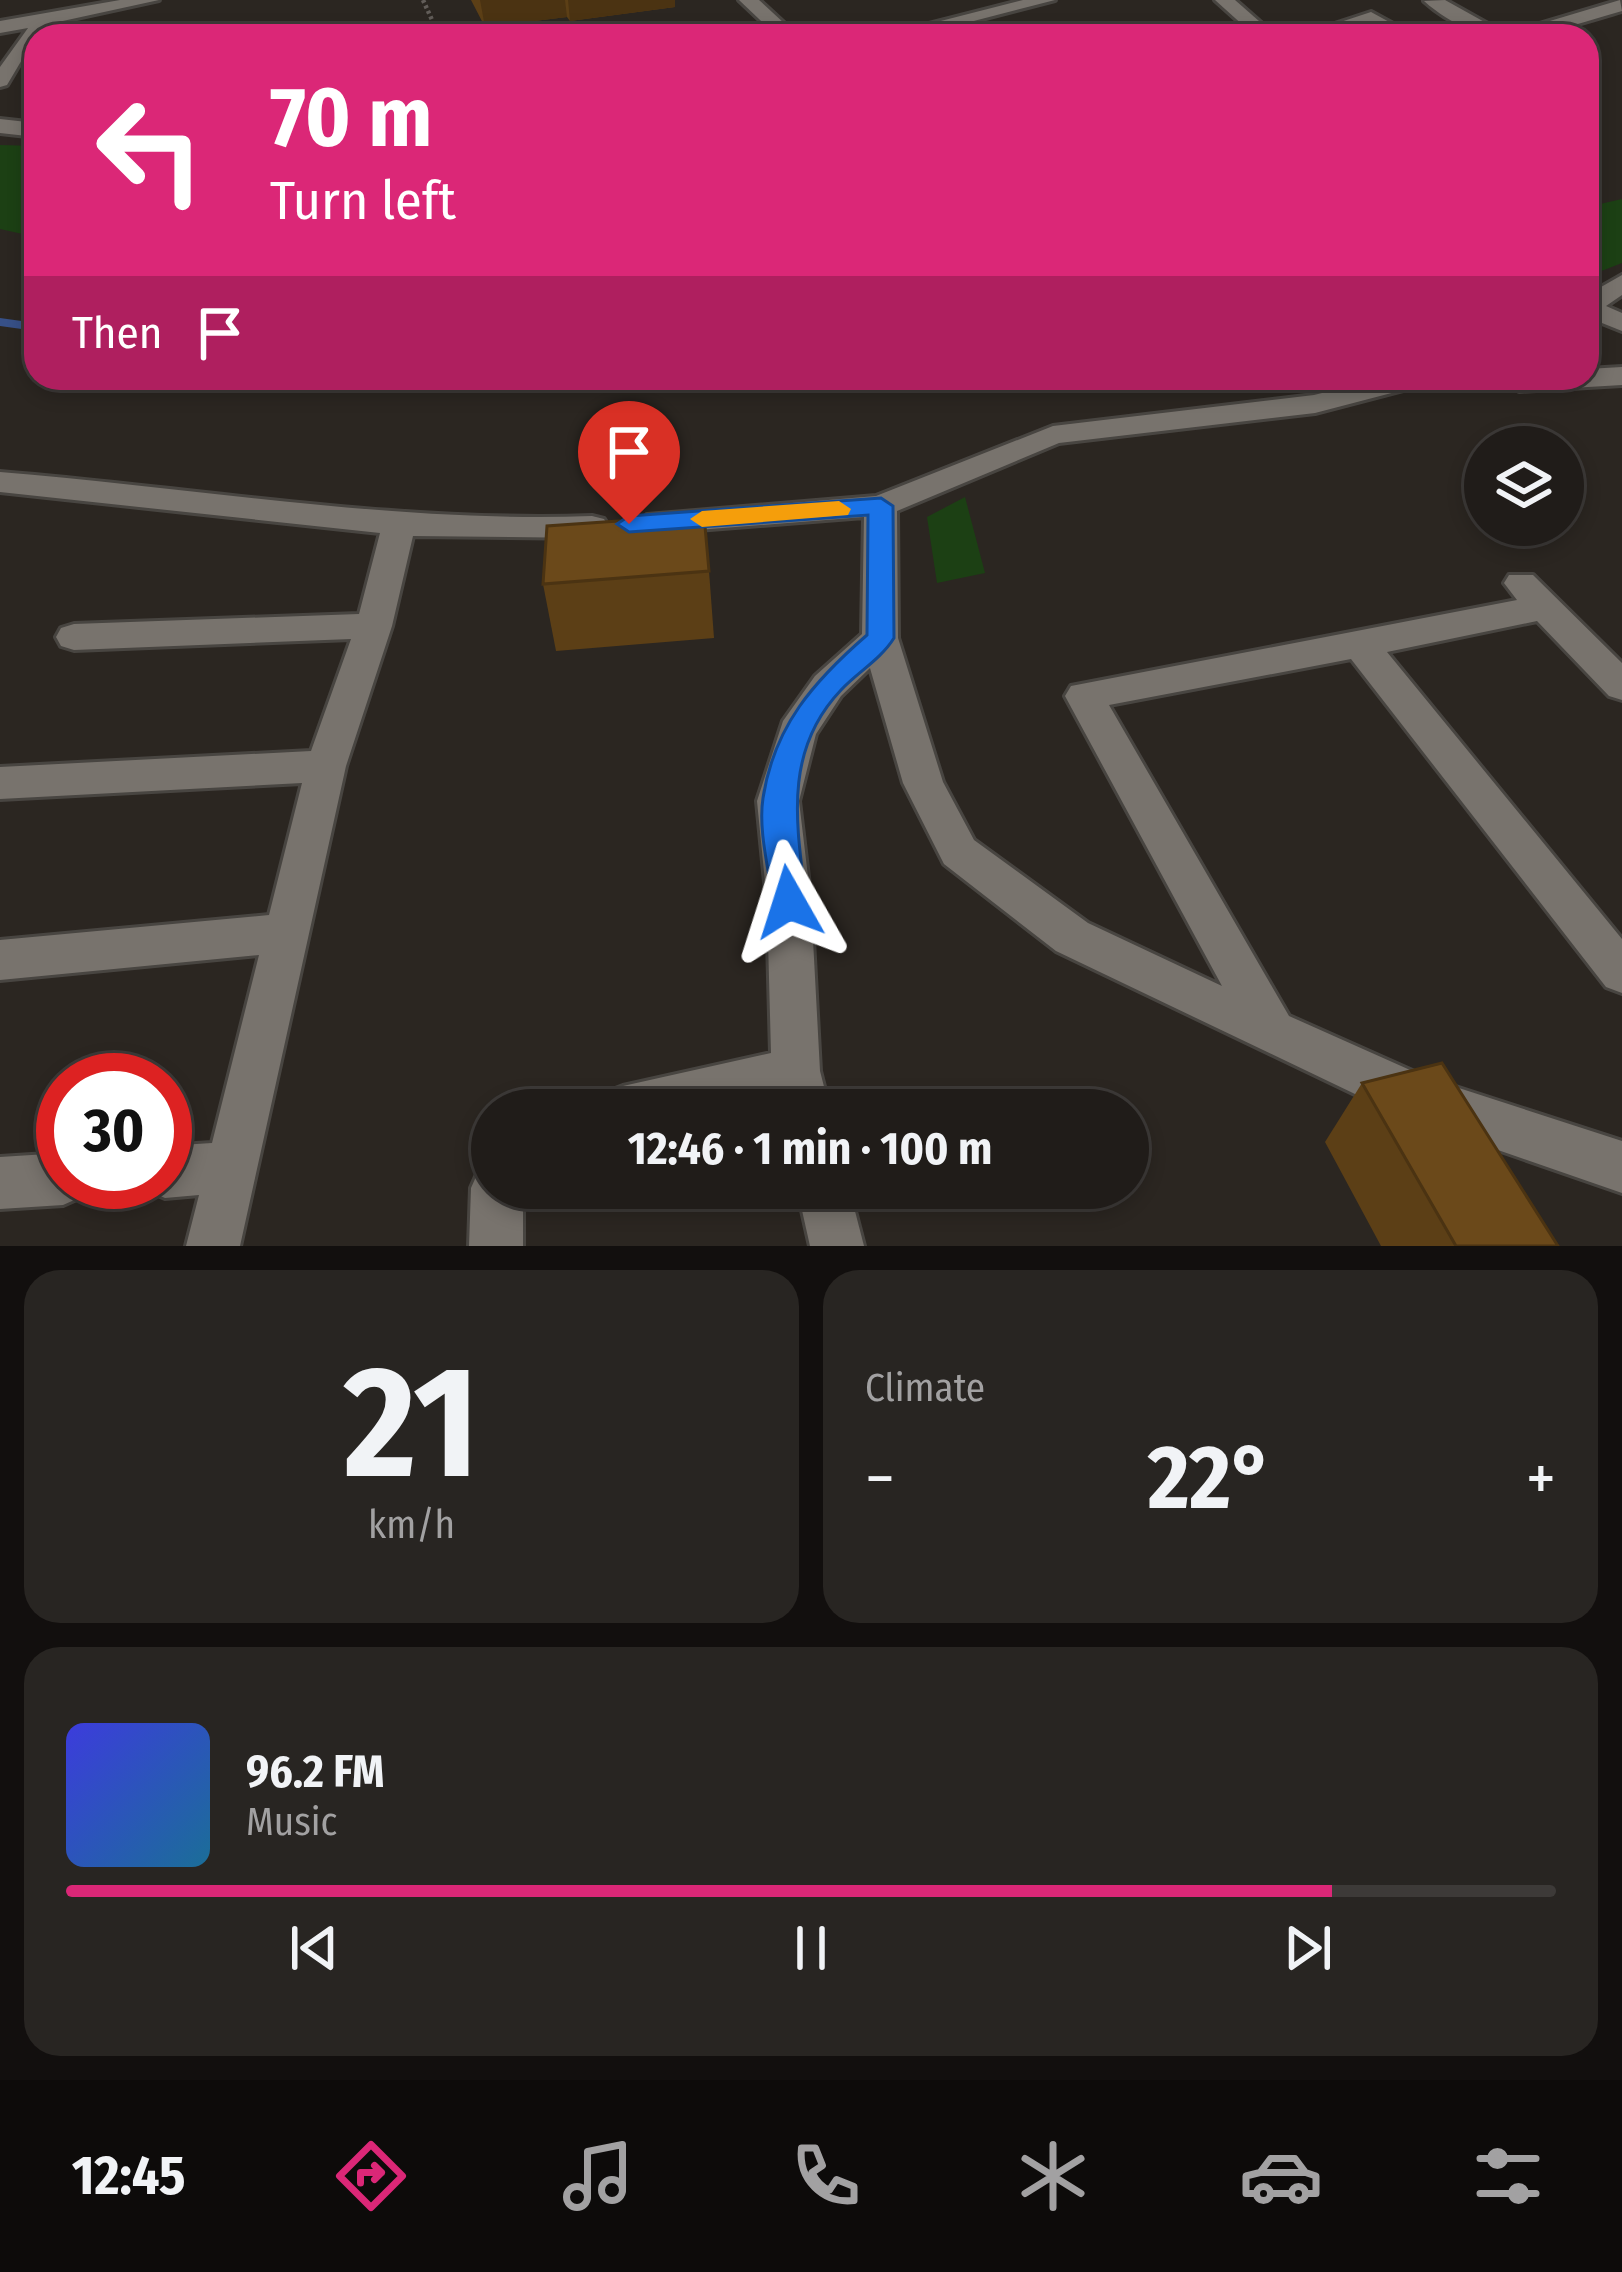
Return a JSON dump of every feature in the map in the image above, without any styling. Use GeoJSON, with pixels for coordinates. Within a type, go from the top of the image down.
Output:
{"type":"FeatureCollection","features":[{"type":"Feature","properties":{"kind":"street"},"geometry":{"type":"LineString","coordinates":[[25,24],[150,0]]}},
{"type":"Feature","properties":{"kind":"street"},"geometry":{"type":"LineString","coordinates":[[748,0],[775,24]]}},
{"type":"Feature","properties":{"kind":"street"},"geometry":{"type":"LineString","coordinates":[[925,0],[954,21]]}},
{"type":"Feature","properties":{"kind":"street"},"geometry":{"type":"LineString","coordinates":[[1224,0],[1247,24]]}},
{"type":"Feature","properties":{"kind":"street"},"geometry":{"type":"LineString","coordinates":[[1566,0],[1622,26]]}},
{"type":"Feature","properties":{"kind":"street"},"geometry":{"type":"LineString","coordinates":[[1433,1],[1476,24]]}},
{"type":"Feature","properties":{"kind":"street"},"geometry":{"type":"LineString","coordinates":[[942,24],[1052,3]]}},
{"type":"Feature","properties":{"kind":"street"},"geometry":{"type":"LineString","coordinates":[[1557,24],[1622,5]]}},
{"type":"Feature","properties":{"kind":"street"},"geometry":{"type":"LineString","coordinates":[[1352,24],[1371,19],[1381,24]]}},
{"type":"Feature","properties":{"kind":"street"},"geometry":{"type":"LineString","coordinates":[[0,81],[24,49]]}},
{"type":"Feature","properties":{"kind":"street"},"geometry":{"type":"LineString","coordinates":[[0,482],[94,488],[399,526],[548,530],[881,506],[1054,435],[1315,404],[1369,390]]}},
{"type":"Feature","properties":{"kind":"street"},"geometry":{"type":"LineString","coordinates":[[881,506],[880,638],[923,783],[959,852],[1072,937],[1421,1100],[1622,1168]]}},
{"type":"Feature","properties":{"kind":"street"},"geometry":{"type":"LineString","coordinates":[[213,1246],[326,766],[374,626],[399,526]]}},
{"type":"Feature","properties":{"kind":"street"},"geometry":{"type":"LineString","coordinates":[[1272,1032],[1084,696],[1360,644],[1533,595],[1622,686]]}},
{"type":"Feature","properties":{"kind":"street"},"geometry":{"type":"LineString","coordinates":[[74,637],[374,626]]}},
{"type":"Feature","properties":{"kind":"street"},"geometry":{"type":"LineString","coordinates":[[801,1089],[778,801],[797,731],[828,686],[880,638]]}},
{"type":"Feature","properties":{"kind":"street"},"geometry":{"type":"LineString","coordinates":[[1360,644],[1622,973]]}},
{"type":"Feature","properties":{"kind":"street"},"geometry":{"type":"LineString","coordinates":[[0,783],[326,766]]}},
{"type":"Feature","properties":{"kind":"street"},"geometry":{"type":"LineString","coordinates":[[0,960],[287,933]]}},
{"type":"Feature","properties":{"kind":"street"},"geometry":{"type":"LineString","coordinates":[[1421,1100],[1453,1155]]}},
{"type":"Feature","properties":{"kind":"street"},"geometry":{"type":"LineString","coordinates":[[192,1170],[232,1167]]}},
{"type":"Feature","properties":{"kind":"street"},"geometry":{"type":"LineString","coordinates":[[0,1183],[36,1181]]}},
{"type":"Feature","properties":{"kind":"street"},"geometry":{"type":"LineString","coordinates":[[496,1246],[497,1209]]}},
{"type":"Feature","properties":{"kind":"street"},"geometry":{"type":"LineString","coordinates":[[829,1209],[837,1246]]}},
{"type":"Feature","properties":{"kind":"green space"},"geometry":{"type":"Polygon","coordinates":[[[0,145],[24,146],[24,234],[0,229],[0,145]]]}},
{"type":"Feature","properties":{"kind":"green space"},"geometry":{"type":"Polygon","coordinates":[[[1622,199],[1622,263],[1599,272],[1599,204],[1622,199]]]}},
{"type":"Feature","properties":{"kind":"green space"},"geometry":{"type":"Polygon","coordinates":[[[965,497],[985,573],[937,583],[927,517],[965,497]]]}},
{"type":"Feature","properties":{"kind":"building"},"geometry":{"type":"Polygon","coordinates":[[[704,515],[709,571],[543,584],[547,526],[704,515]]]}},
{"type":"Feature","properties":{"kind":"building"},"geometry":{"type":"Polygon","coordinates":[[[1442,1063],[1558,1246],[1456,1246],[1362,1083],[1442,1063]]]}},
{"type":"Feature","properties":{"kind":"waterway"},"geometry":{"type":"LineString","coordinates":[[0,322],[24,325]]}},
{"type":"Feature","properties":{"kind":"slow traffic"},"geometry":{"type":"LineString","coordinates":[[702,519],[839,509]]}},
{"type":"Feature","properties":{"kind":"route"},"geometry":{"type":"LineString","coordinates":[[629,524],[881,506],[880,638],[828,686],[797,731],[778,801],[789,902]]}}]}
